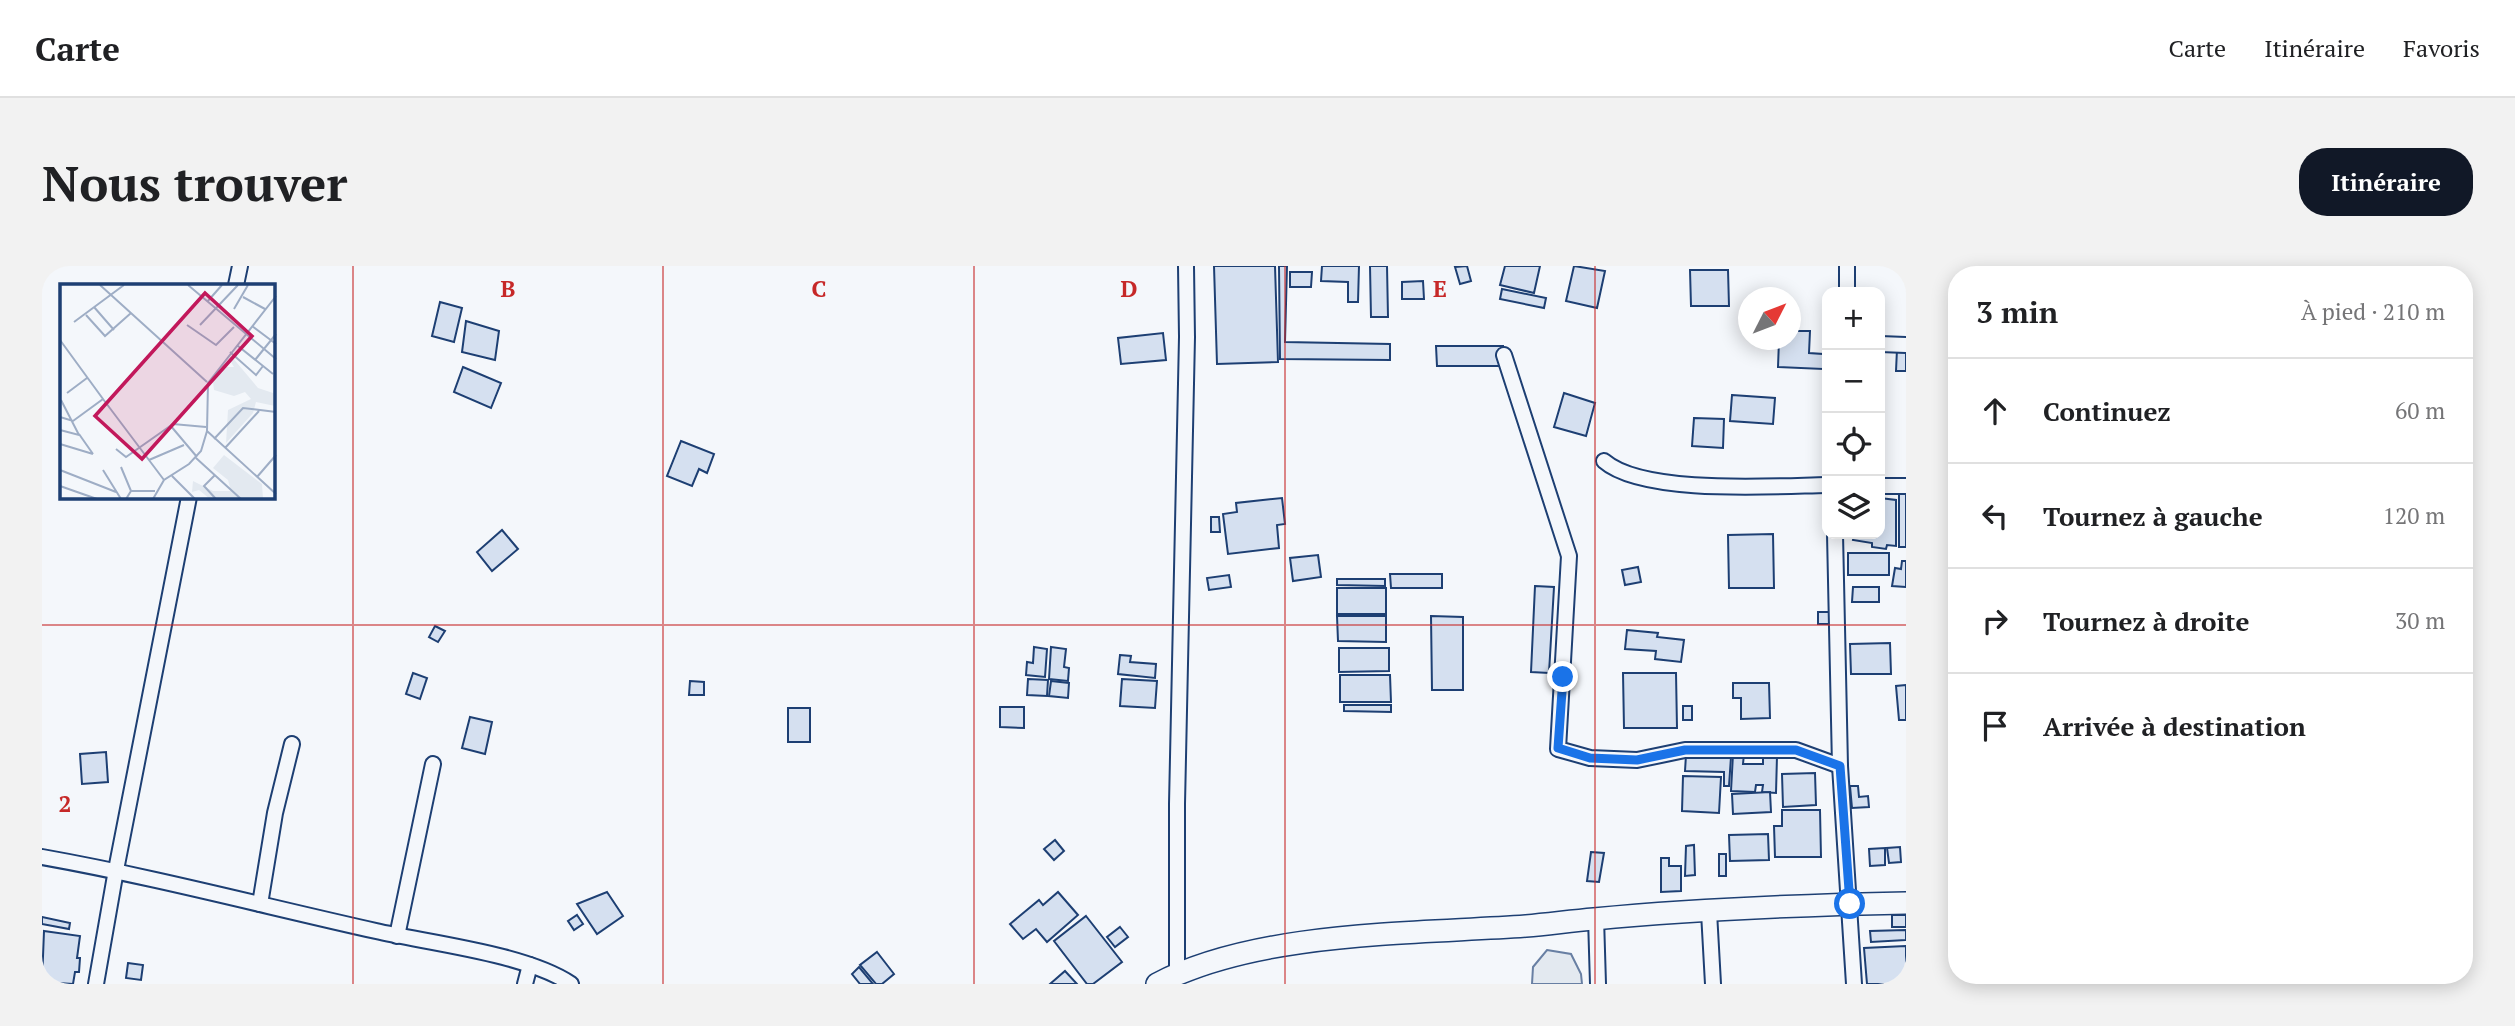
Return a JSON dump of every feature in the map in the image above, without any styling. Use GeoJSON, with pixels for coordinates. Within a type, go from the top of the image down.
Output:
{"type":"FeatureCollection","features":[{"type":"Feature","properties":{"kind":"main road"},"geometry":{"type":"LineString","coordinates":[[1157,984],[1177,973],[1261,949],[1361,937],[1529,926],[1596,918],[1906,903]]}},
{"type":"Feature","properties":{"kind":"street"},"geometry":{"type":"LineString","coordinates":[[236,284],[240,266]]}},
{"type":"Feature","properties":{"kind":"street"},"geometry":{"type":"LineString","coordinates":[[1177,973],[1177,804],[1187,351],[1186,266]]}},
{"type":"Feature","properties":{"kind":"street"},"geometry":{"type":"LineString","coordinates":[[1847,266],[1847,287]]}},
{"type":"Feature","properties":{"kind":"street"},"geometry":{"type":"LineString","coordinates":[[1885,344],[1906,345]]}},
{"type":"Feature","properties":{"kind":"street"},"geometry":{"type":"LineString","coordinates":[[1504,355],[1569,555],[1558,748],[1590,758],[1637,760],[1685,750],[1796,750],[1840,766]]}},
{"type":"Feature","properties":{"kind":"street"},"geometry":{"type":"LineString","coordinates":[[1604,461],[1615,470],[1653,481],[1744,486],[1822,485]]}},
{"type":"Feature","properties":{"kind":"street"},"geometry":{"type":"LineString","coordinates":[[1885,486],[1906,486]]}},
{"type":"Feature","properties":{"kind":"street"},"geometry":{"type":"LineString","coordinates":[[96,984],[189,499]]}},
{"type":"Feature","properties":{"kind":"street"},"geometry":{"type":"LineString","coordinates":[[1835,539],[1840,766],[1854,984]]}},
{"type":"Feature","properties":{"kind":"street"},"geometry":{"type":"LineString","coordinates":[[260,904],[275,813],[292,744]]}},
{"type":"Feature","properties":{"kind":"street"},"geometry":{"type":"LineString","coordinates":[[397,936],[433,764]]}},
{"type":"Feature","properties":{"kind":"street"},"geometry":{"type":"LineString","coordinates":[[42,857],[116,870],[530,965],[571,984]]}},
{"type":"Feature","properties":{"kind":"street"},"geometry":{"type":"LineString","coordinates":[[1709,912],[1713,984]]}},
{"type":"Feature","properties":{"kind":"street"},"geometry":{"type":"LineString","coordinates":[[1596,918],[1598,984]]}},
{"type":"Feature","properties":{"kind":"street"},"geometry":{"type":"LineString","coordinates":[[525,984],[530,965]]}},
{"type":"Feature","properties":{"kind":"shaded area"},"geometry":{"type":"Polygon","coordinates":[[[1547,950],[1571,954],[1581,974],[1582,984],[1532,984],[1533,967],[1547,950]]]}},
{"type":"Feature","properties":{"kind":"building"},"geometry":{"type":"Polygon","coordinates":[[[1214,266],[1275,266],[1278,362],[1217,364],[1214,266]]]}},
{"type":"Feature","properties":{"kind":"building"},"geometry":{"type":"Polygon","coordinates":[[[1279,266],[1287,266],[1285,342],[1390,344],[1390,360],[1280,359],[1279,266]]]}},
{"type":"Feature","properties":{"kind":"building"},"geometry":{"type":"Polygon","coordinates":[[[1322,266],[1359,266],[1358,302],[1348,302],[1348,282],[1321,281],[1322,266]]]}},
{"type":"Feature","properties":{"kind":"building"},"geometry":{"type":"Polygon","coordinates":[[[1370,266],[1387,266],[1388,317],[1371,317],[1370,266]]]}},
{"type":"Feature","properties":{"kind":"building"},"geometry":{"type":"Polygon","coordinates":[[[1467,266],[1471,281],[1460,284],[1455,267],[1467,266]]]}},
{"type":"Feature","properties":{"kind":"building"},"geometry":{"type":"Polygon","coordinates":[[[1505,266],[1540,266],[1534,293],[1500,285],[1505,266]]]}},
{"type":"Feature","properties":{"kind":"building"},"geometry":{"type":"Polygon","coordinates":[[[1574,266],[1605,271],[1597,308],[1566,301],[1574,266]]]}},
{"type":"Feature","properties":{"kind":"building"},"geometry":{"type":"Polygon","coordinates":[[[1690,270],[1728,270],[1729,306],[1691,306],[1690,270]]]}},
{"type":"Feature","properties":{"kind":"building"},"geometry":{"type":"Polygon","coordinates":[[[1290,272],[1312,272],[1311,287],[1290,287],[1290,272]]]}},
{"type":"Feature","properties":{"kind":"building"},"geometry":{"type":"Polygon","coordinates":[[[1423,281],[1424,299],[1402,299],[1402,282],[1423,281]]]}},
{"type":"Feature","properties":{"kind":"building"},"geometry":{"type":"Polygon","coordinates":[[[1502,289],[1546,298],[1544,308],[1500,299],[1502,289]]]}},
{"type":"Feature","properties":{"kind":"building"},"geometry":{"type":"Polygon","coordinates":[[[440,302],[462,308],[454,342],[432,336],[440,302]]]}},
{"type":"Feature","properties":{"kind":"building"},"geometry":{"type":"Polygon","coordinates":[[[466,321],[499,331],[495,360],[462,352],[466,321]]]}},
{"type":"Feature","properties":{"kind":"building"},"geometry":{"type":"Polygon","coordinates":[[[1801,331],[1810,331],[1809,353],[1822,354],[1822,369],[1778,367],[1779,350],[1801,350],[1801,331]]]}},
{"type":"Feature","properties":{"kind":"building"},"geometry":{"type":"Polygon","coordinates":[[[1163,333],[1166,360],[1121,364],[1118,338],[1163,333]]]}},
{"type":"Feature","properties":{"kind":"building"},"geometry":{"type":"Polygon","coordinates":[[[1436,346],[1503,346],[1503,366],[1437,366],[1436,346]]]}},
{"type":"Feature","properties":{"kind":"building"},"geometry":{"type":"Polygon","coordinates":[[[1897,349],[1906,349],[1906,371],[1896,371],[1897,349]]]}},
{"type":"Feature","properties":{"kind":"building"},"geometry":{"type":"Polygon","coordinates":[[[463,367],[501,383],[491,408],[454,392],[463,367]]]}},
{"type":"Feature","properties":{"kind":"building"},"geometry":{"type":"Polygon","coordinates":[[[1564,393],[1595,403],[1586,436],[1554,427],[1564,393]]]}},
{"type":"Feature","properties":{"kind":"building"},"geometry":{"type":"Polygon","coordinates":[[[1732,395],[1775,398],[1773,424],[1730,421],[1732,395]]]}},
{"type":"Feature","properties":{"kind":"building"},"geometry":{"type":"Polygon","coordinates":[[[1694,418],[1724,419],[1723,448],[1692,446],[1694,418]]]}},
{"type":"Feature","properties":{"kind":"building"},"geometry":{"type":"Polygon","coordinates":[[[681,441],[714,454],[707,473],[699,469],[692,486],[667,476],[681,441]]]}},
{"type":"Feature","properties":{"kind":"building"},"geometry":{"type":"Polygon","coordinates":[[[1899,492],[1906,492],[1906,547],[1899,547],[1899,492]]]}},
{"type":"Feature","properties":{"kind":"building"},"geometry":{"type":"Polygon","coordinates":[[[1282,498],[1285,524],[1277,525],[1279,548],[1228,554],[1223,514],[1237,512],[1236,503],[1282,498]]]}},
{"type":"Feature","properties":{"kind":"building"},"geometry":{"type":"Polygon","coordinates":[[[1885,499],[1896,500],[1896,546],[1887,545],[1886,549],[1872,547],[1872,543],[1853,540],[1885,539],[1885,499]]]}},
{"type":"Feature","properties":{"kind":"building"},"geometry":{"type":"Polygon","coordinates":[[[1211,517],[1219,517],[1220,532],[1211,532],[1211,517]]]}},
{"type":"Feature","properties":{"kind":"building"},"geometry":{"type":"Polygon","coordinates":[[[502,530],[518,549],[492,571],[477,552],[502,530]]]}},
{"type":"Feature","properties":{"kind":"building"},"geometry":{"type":"Polygon","coordinates":[[[1773,534],[1774,588],[1729,588],[1728,535],[1773,534]]]}},
{"type":"Feature","properties":{"kind":"building"},"geometry":{"type":"Polygon","coordinates":[[[1848,553],[1889,553],[1889,575],[1848,575],[1848,553]]]}},
{"type":"Feature","properties":{"kind":"building"},"geometry":{"type":"Polygon","coordinates":[[[1318,555],[1321,577],[1293,581],[1290,558],[1318,555]]]}},
{"type":"Feature","properties":{"kind":"building"},"geometry":{"type":"Polygon","coordinates":[[[1902,561],[1906,561],[1906,587],[1892,586],[1895,568],[1901,569],[1902,561]]]}},
{"type":"Feature","properties":{"kind":"building"},"geometry":{"type":"Polygon","coordinates":[[[1638,567],[1641,582],[1625,585],[1622,570],[1638,567]]]}},
{"type":"Feature","properties":{"kind":"building"},"geometry":{"type":"Polygon","coordinates":[[[1390,574],[1442,574],[1442,588],[1391,588],[1390,574]]]}},
{"type":"Feature","properties":{"kind":"building"},"geometry":{"type":"Polygon","coordinates":[[[1229,575],[1231,587],[1209,590],[1207,578],[1229,575]]]}},
{"type":"Feature","properties":{"kind":"building"},"geometry":{"type":"Polygon","coordinates":[[[1337,579],[1385,579],[1385,586],[1337,585],[1337,579]]]}},
{"type":"Feature","properties":{"kind":"building"},"geometry":{"type":"Polygon","coordinates":[[[1535,586],[1554,587],[1549,673],[1531,672],[1535,586]]]}},
{"type":"Feature","properties":{"kind":"building"},"geometry":{"type":"Polygon","coordinates":[[[1853,587],[1879,587],[1879,602],[1852,602],[1853,587]]]}},
{"type":"Feature","properties":{"kind":"building"},"geometry":{"type":"Polygon","coordinates":[[[1337,588],[1386,588],[1386,614],[1337,614],[1337,588]]]}},
{"type":"Feature","properties":{"kind":"building"},"geometry":{"type":"Polygon","coordinates":[[[1818,612],[1829,612],[1829,624],[1818,624],[1818,612]]]}},
{"type":"Feature","properties":{"kind":"building"},"geometry":{"type":"Polygon","coordinates":[[[1337,616],[1386,616],[1386,642],[1338,641],[1337,616]]]}},
{"type":"Feature","properties":{"kind":"building"},"geometry":{"type":"Polygon","coordinates":[[[1431,616],[1463,617],[1463,690],[1432,690],[1431,616]]]}},
{"type":"Feature","properties":{"kind":"building"},"geometry":{"type":"Polygon","coordinates":[[[435,626],[445,631],[438,642],[429,637],[435,626]]]}},
{"type":"Feature","properties":{"kind":"building"},"geometry":{"type":"Polygon","coordinates":[[[1627,630],[1658,633],[1657,637],[1684,640],[1681,662],[1655,659],[1656,651],[1625,649],[1627,630]]]}},
{"type":"Feature","properties":{"kind":"building"},"geometry":{"type":"Polygon","coordinates":[[[1890,643],[1891,674],[1851,674],[1850,644],[1890,643]]]}},
{"type":"Feature","properties":{"kind":"building"},"geometry":{"type":"Polygon","coordinates":[[[1034,647],[1047,649],[1045,677],[1026,675],[1027,662],[1033,663],[1034,647]]]}},
{"type":"Feature","properties":{"kind":"building"},"geometry":{"type":"Polygon","coordinates":[[[1051,647],[1066,649],[1064,667],[1069,668],[1068,681],[1049,679],[1051,647]]]}},
{"type":"Feature","properties":{"kind":"building"},"geometry":{"type":"Polygon","coordinates":[[[1339,648],[1389,648],[1389,671],[1339,672],[1339,648]]]}},
{"type":"Feature","properties":{"kind":"building"},"geometry":{"type":"Polygon","coordinates":[[[1120,655],[1131,656],[1130,662],[1156,664],[1155,678],[1118,674],[1120,655]]]}},
{"type":"Feature","properties":{"kind":"building"},"geometry":{"type":"Polygon","coordinates":[[[413,673],[427,678],[420,699],[406,694],[413,673]]]}},
{"type":"Feature","properties":{"kind":"building"},"geometry":{"type":"Polygon","coordinates":[[[1623,673],[1676,673],[1677,728],[1624,728],[1623,673]]]}},
{"type":"Feature","properties":{"kind":"building"},"geometry":{"type":"Polygon","coordinates":[[[1340,675],[1390,675],[1391,702],[1340,702],[1340,675]]]}},
{"type":"Feature","properties":{"kind":"building"},"geometry":{"type":"Polygon","coordinates":[[[1028,679],[1048,680],[1047,696],[1027,695],[1028,679]]]}},
{"type":"Feature","properties":{"kind":"building"},"geometry":{"type":"Polygon","coordinates":[[[1122,679],[1157,681],[1155,708],[1120,706],[1122,679]]]}},
{"type":"Feature","properties":{"kind":"building"},"geometry":{"type":"Polygon","coordinates":[[[690,681],[704,682],[704,695],[689,695],[690,681]]]}},
{"type":"Feature","properties":{"kind":"building"},"geometry":{"type":"Polygon","coordinates":[[[1051,681],[1069,683],[1068,698],[1049,696],[1051,681]]]}},
{"type":"Feature","properties":{"kind":"building"},"geometry":{"type":"Polygon","coordinates":[[[1733,683],[1769,683],[1770,718],[1741,719],[1741,698],[1733,698],[1733,683]]]}},
{"type":"Feature","properties":{"kind":"building"},"geometry":{"type":"Polygon","coordinates":[[[1906,685],[1906,720],[1899,720],[1896,686],[1906,685]]]}},
{"type":"Feature","properties":{"kind":"building"},"geometry":{"type":"Polygon","coordinates":[[[1344,705],[1391,705],[1391,712],[1344,711],[1344,705]]]}},
{"type":"Feature","properties":{"kind":"building"},"geometry":{"type":"Polygon","coordinates":[[[1683,706],[1692,706],[1692,720],[1683,720],[1683,706]]]}},
{"type":"Feature","properties":{"kind":"building"},"geometry":{"type":"Polygon","coordinates":[[[1000,707],[1024,707],[1024,728],[1000,727],[1000,707]]]}},
{"type":"Feature","properties":{"kind":"building"},"geometry":{"type":"Polygon","coordinates":[[[788,708],[810,708],[810,742],[788,742],[788,708]]]}},
{"type":"Feature","properties":{"kind":"building"},"geometry":{"type":"Polygon","coordinates":[[[470,717],[492,722],[485,754],[462,748],[470,717]]]}},
{"type":"Feature","properties":{"kind":"building"},"geometry":{"type":"Polygon","coordinates":[[[106,752],[108,782],[82,784],[80,754],[106,752]]]}},
{"type":"Feature","properties":{"kind":"building"},"geometry":{"type":"Polygon","coordinates":[[[1733,754],[1744,754],[1743,764],[1763,764],[1763,755],[1777,756],[1776,793],[1762,792],[1763,785],[1756,785],[1755,792],[1731,791],[1733,754]]]}},
{"type":"Feature","properties":{"kind":"building"},"geometry":{"type":"Polygon","coordinates":[[[1686,755],[1731,757],[1729,786],[1724,786],[1724,772],[1685,771],[1686,755]]]}},
{"type":"Feature","properties":{"kind":"building"},"geometry":{"type":"Polygon","coordinates":[[[1815,773],[1816,805],[1783,807],[1782,774],[1815,773]]]}},
{"type":"Feature","properties":{"kind":"building"},"geometry":{"type":"Polygon","coordinates":[[[1683,776],[1721,777],[1719,813],[1682,811],[1683,776]]]}},
{"type":"Feature","properties":{"kind":"building"},"geometry":{"type":"Polygon","coordinates":[[[1850,786],[1858,786],[1859,797],[1868,796],[1869,807],[1852,808],[1850,786]]]}},
{"type":"Feature","properties":{"kind":"building"},"geometry":{"type":"Polygon","coordinates":[[[1770,792],[1771,812],[1733,814],[1732,794],[1770,792]]]}},
{"type":"Feature","properties":{"kind":"building"},"geometry":{"type":"Polygon","coordinates":[[[1782,810],[1820,810],[1821,857],[1775,857],[1774,826],[1782,826],[1782,810]]]}},
{"type":"Feature","properties":{"kind":"building"},"geometry":{"type":"Polygon","coordinates":[[[1768,834],[1769,860],[1730,861],[1729,835],[1768,834]]]}},
{"type":"Feature","properties":{"kind":"building"},"geometry":{"type":"Polygon","coordinates":[[[1055,840],[1064,851],[1054,860],[1044,849],[1055,840]]]}},
{"type":"Feature","properties":{"kind":"building"},"geometry":{"type":"Polygon","coordinates":[[[1694,845],[1695,875],[1685,876],[1686,846],[1694,845]]]}},
{"type":"Feature","properties":{"kind":"building"},"geometry":{"type":"Polygon","coordinates":[[[1900,847],[1901,862],[1889,863],[1887,848],[1900,847]]]}},
{"type":"Feature","properties":{"kind":"building"},"geometry":{"type":"Polygon","coordinates":[[[1885,848],[1885,865],[1870,866],[1869,849],[1885,848]]]}},
{"type":"Feature","properties":{"kind":"building"},"geometry":{"type":"Polygon","coordinates":[[[1591,852],[1604,853],[1599,882],[1587,881],[1591,852]]]}},
{"type":"Feature","properties":{"kind":"building"},"geometry":{"type":"Polygon","coordinates":[[[1719,854],[1726,854],[1726,876],[1719,876],[1719,854]]]}},
{"type":"Feature","properties":{"kind":"building"},"geometry":{"type":"Polygon","coordinates":[[[1661,858],[1669,858],[1669,866],[1681,866],[1681,891],[1661,892],[1661,858]]]}},
{"type":"Feature","properties":{"kind":"building"},"geometry":{"type":"Polygon","coordinates":[[[607,892],[623,916],[597,934],[577,904],[607,892]]]}},
{"type":"Feature","properties":{"kind":"building"},"geometry":{"type":"Polygon","coordinates":[[[1058,892],[1078,915],[1047,942],[1036,929],[1023,939],[1010,924],[1039,900],[1043,905],[1058,892]]]}},
{"type":"Feature","properties":{"kind":"building"},"geometry":{"type":"Polygon","coordinates":[[[577,915],[583,924],[574,930],[568,921],[577,915]]]}},
{"type":"Feature","properties":{"kind":"building"},"geometry":{"type":"Polygon","coordinates":[[[1892,915],[1906,915],[1906,927],[1892,927],[1892,915]]]}},
{"type":"Feature","properties":{"kind":"building"},"geometry":{"type":"Polygon","coordinates":[[[1086,916],[1122,962],[1093,984],[1087,984],[1054,941],[1086,916]]]}},
{"type":"Feature","properties":{"kind":"building"},"geometry":{"type":"Polygon","coordinates":[[[42,917],[70,923],[69,929],[42,924],[42,917]]]}},
{"type":"Feature","properties":{"kind":"building"},"geometry":{"type":"Polygon","coordinates":[[[1120,927],[1128,937],[1115,947],[1107,937],[1120,927]]]}},
{"type":"Feature","properties":{"kind":"building"},"geometry":{"type":"Polygon","coordinates":[[[1906,930],[1906,940],[1871,942],[1870,931],[1906,930]]]}},
{"type":"Feature","properties":{"kind":"building"},"geometry":{"type":"Polygon","coordinates":[[[44,931],[80,936],[77,958],[80,958],[79,972],[75,972],[73,984],[42,982],[44,931]]]}},
{"type":"Feature","properties":{"kind":"building"},"geometry":{"type":"Polygon","coordinates":[[[1906,946],[1906,984],[1867,984],[1864,948],[1906,946]]]}},
{"type":"Feature","properties":{"kind":"building"},"geometry":{"type":"Polygon","coordinates":[[[877,952],[894,974],[882,984],[876,984],[860,965],[877,952]]]}},
{"type":"Feature","properties":{"kind":"building"},"geometry":{"type":"Polygon","coordinates":[[[128,963],[143,965],[141,980],[126,978],[128,963]]]}},
{"type":"Feature","properties":{"kind":"building"},"geometry":{"type":"Polygon","coordinates":[[[859,967],[873,984],[860,984],[852,974],[859,967]]]}},
{"type":"Feature","properties":{"kind":"building"},"geometry":{"type":"Polygon","coordinates":[[[1065,971],[1077,984],[1050,984],[1065,971]]]}},
{"type":"Feature","properties":{"kind":"route"},"geometry":{"type":"LineString","coordinates":[[1563,677],[1558,748],[1590,758],[1637,760],[1685,750],[1796,750],[1840,766],[1850,904]]}}]}
